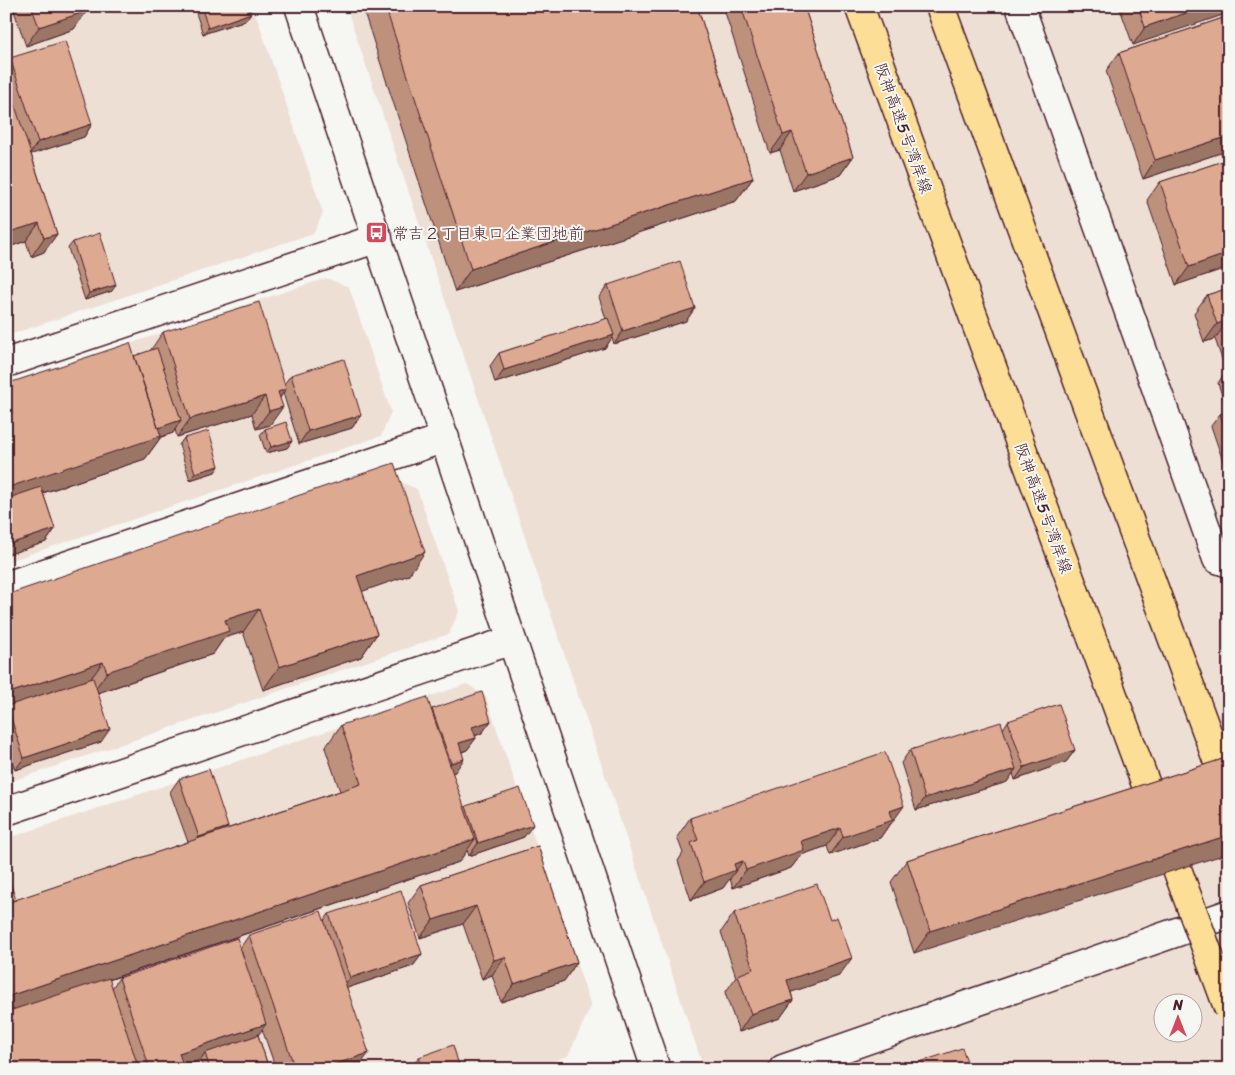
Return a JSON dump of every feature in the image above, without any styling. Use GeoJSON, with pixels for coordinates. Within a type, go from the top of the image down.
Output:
{"type":"FeatureCollection","features":[{"type":"Feature","properties":{"kind":"highway","name":"阪神高速5号湾岸線"},"geometry":{"type":"LineString","coordinates":[[860,6],[1229,1010]]}},
{"type":"Feature","properties":{"kind":"highway"},"geometry":{"type":"LineString","coordinates":[[940,6],[1229,792]]}},
{"type":"Feature","properties":{"kind":"street"},"geometry":{"type":"LineString","coordinates":[[299,6],[656,1069]]}},
{"type":"Feature","properties":{"kind":"street"},"geometry":{"type":"LineString","coordinates":[[1020,6],[1217,559],[1229,563]]}},
{"type":"Feature","properties":{"kind":"street"},"geometry":{"type":"LineString","coordinates":[[6,363],[378,238]]}},
{"type":"Feature","properties":{"kind":"street"},"geometry":{"type":"LineString","coordinates":[[6,586],[445,438]]}},
{"type":"Feature","properties":{"kind":"street"},"geometry":{"type":"LineString","coordinates":[[6,811],[512,640]]}},
{"type":"Feature","properties":{"kind":"street"},"geometry":{"type":"LineString","coordinates":[[783,1069],[1229,914]]}},
{"type":"Feature","properties":{"kind":"shaded area"},"geometry":{"type":"Polygon","coordinates":[[[6,6],[253,6],[323,213],[314,233],[6,336],[6,6]]]}},
{"type":"Feature","properties":{"kind":"shaded area"},"geometry":{"type":"Polygon","coordinates":[[[346,6],[1229,6],[1229,1069],[704,1069],[346,6]]]}},
{"type":"Feature","properties":{"kind":"shaded area"},"geometry":{"type":"Polygon","coordinates":[[[326,278],[349,287],[391,412],[381,436],[6,562],[6,385],[326,278]]]}},
{"type":"Feature","properties":{"kind":"shaded area"},"geometry":{"type":"Polygon","coordinates":[[[391,478],[417,489],[459,611],[449,634],[6,783],[6,607],[391,478]]]}},
{"type":"Feature","properties":{"kind":"shaded area"},"geometry":{"type":"Polygon","coordinates":[[[467,684],[486,697],[591,1006],[568,1056],[530,1069],[6,1069],[6,839],[467,684]]]}},
{"type":"Feature","properties":{"kind":"building"},"geometry":{"type":"Polygon","coordinates":[[[31,6],[86,6],[87,11],[39,27],[31,6]]]}},
{"type":"Feature","properties":{"kind":"building"},"geometry":{"type":"Polygon","coordinates":[[[201,6],[248,6],[251,13],[208,28],[201,6]]]}},
{"type":"Feature","properties":{"kind":"building"},"geometry":{"type":"Polygon","coordinates":[[[385,6],[697,6],[753,178],[471,269],[385,6]]]}},
{"type":"Feature","properties":{"kind":"building"},"geometry":{"type":"Polygon","coordinates":[[[741,6],[804,6],[853,157],[806,173],[792,132],[783,135],[741,6]]]}},
{"type":"Feature","properties":{"kind":"building"},"geometry":{"type":"Polygon","coordinates":[[[1138,6],[1206,6],[1145,27],[1138,6]]]}},
{"type":"Feature","properties":{"kind":"building"},"geometry":{"type":"Polygon","coordinates":[[[1229,16],[1229,136],[1155,160],[1119,53],[1229,16]]]}},
{"type":"Feature","properties":{"kind":"building"},"geometry":{"type":"Polygon","coordinates":[[[65,41],[92,124],[38,142],[10,58],[65,41]]]}},
{"type":"Feature","properties":{"kind":"building"},"geometry":{"type":"Polygon","coordinates":[[[6,78],[57,234],[44,238],[39,223],[6,233],[6,78]]]}},
{"type":"Feature","properties":{"kind":"building"},"geometry":{"type":"Polygon","coordinates":[[[1229,159],[1229,253],[1189,267],[1160,182],[1229,159]]]}},
{"type":"Feature","properties":{"kind":"building"},"geometry":{"type":"Polygon","coordinates":[[[100,233],[116,285],[89,293],[73,242],[100,233]]]}},
{"type":"Feature","properties":{"kind":"building"},"geometry":{"type":"Polygon","coordinates":[[[680,261],[695,308],[623,331],[608,285],[680,261]]]}},
{"type":"Feature","properties":{"kind":"building"},"geometry":{"type":"Polygon","coordinates":[[[1229,288],[1229,323],[1228,320],[1217,324],[1207,295],[1229,288]]]}},
{"type":"Feature","properties":{"kind":"building"},"geometry":{"type":"Polygon","coordinates":[[[259,302],[286,389],[278,392],[283,407],[269,411],[265,396],[190,419],[163,332],[259,302]]]}},
{"type":"Feature","properties":{"kind":"building"},"geometry":{"type":"Polygon","coordinates":[[[608,318],[614,335],[504,370],[499,353],[608,318]]]}},
{"type":"Feature","properties":{"kind":"building"},"geometry":{"type":"Polygon","coordinates":[[[130,343],[161,436],[6,488],[6,384],[130,343]]]}},
{"type":"Feature","properties":{"kind":"building"},"geometry":{"type":"Polygon","coordinates":[[[157,348],[181,420],[158,428],[134,356],[157,348]]]}},
{"type":"Feature","properties":{"kind":"building"},"geometry":{"type":"Polygon","coordinates":[[[344,359],[361,415],[308,431],[291,375],[344,359]]]}},
{"type":"Feature","properties":{"kind":"building"},"geometry":{"type":"Polygon","coordinates":[[[1229,411],[1229,440],[1220,414],[1229,411]]]}},
{"type":"Feature","properties":{"kind":"building"},"geometry":{"type":"Polygon","coordinates":[[[286,422],[292,441],[271,447],[265,429],[286,422]]]}},
{"type":"Feature","properties":{"kind":"building"},"geometry":{"type":"Polygon","coordinates":[[[209,431],[219,466],[195,473],[184,438],[209,431]]]}},
{"type":"Feature","properties":{"kind":"building"},"geometry":{"type":"Polygon","coordinates":[[[394,463],[425,552],[357,576],[377,634],[279,667],[259,609],[225,620],[229,631],[107,672],[103,662],[6,694],[6,595],[394,463]]]}},
{"type":"Feature","properties":{"kind":"building"},"geometry":{"type":"Polygon","coordinates":[[[41,487],[55,529],[6,545],[6,499],[41,487]]]}},
{"type":"Feature","properties":{"kind":"building"},"geometry":{"type":"Polygon","coordinates":[[[93,678],[110,729],[24,758],[7,706],[93,678]]]}},
{"type":"Feature","properties":{"kind":"building"},"geometry":{"type":"Polygon","coordinates":[[[482,692],[491,721],[472,727],[476,738],[459,743],[464,759],[451,763],[432,709],[482,692]]]}},
{"type":"Feature","properties":{"kind":"building"},"geometry":{"type":"Polygon","coordinates":[[[427,697],[475,839],[6,997],[6,903],[361,784],[341,725],[427,697]]]}},
{"type":"Feature","properties":{"kind":"building"},"geometry":{"type":"Polygon","coordinates":[[[1059,704],[1075,750],[1024,767],[1008,721],[1059,704]]]}},
{"type":"Feature","properties":{"kind":"building"},"geometry":{"type":"Polygon","coordinates":[[[1001,722],[1016,769],[925,798],[910,750],[1001,722]]]}},
{"type":"Feature","properties":{"kind":"building"},"geometry":{"type":"Polygon","coordinates":[[[885,752],[904,806],[890,811],[893,820],[843,837],[840,828],[801,841],[804,850],[746,870],[743,861],[734,864],[736,870],[704,882],[691,843],[698,840],[690,818],[885,752]]]}},
{"type":"Feature","properties":{"kind":"building"},"geometry":{"type":"Polygon","coordinates":[[[1229,757],[1229,835],[930,931],[907,860],[1229,757]]]}},
{"type":"Feature","properties":{"kind":"building"},"geometry":{"type":"Polygon","coordinates":[[[209,769],[228,827],[199,837],[179,779],[209,769]]]}},
{"type":"Feature","properties":{"kind":"building"},"geometry":{"type":"Polygon","coordinates":[[[520,788],[533,825],[478,843],[466,806],[520,788]]]}},
{"type":"Feature","properties":{"kind":"building"},"geometry":{"type":"Polygon","coordinates":[[[538,846],[577,962],[514,984],[505,957],[494,960],[476,906],[433,920],[421,885],[538,846]]]}},
{"type":"Feature","properties":{"kind":"building"},"geometry":{"type":"Polygon","coordinates":[[[6,871],[16,900],[6,903],[6,871]]]}},
{"type":"Feature","properties":{"kind":"building"},"geometry":{"type":"Polygon","coordinates":[[[817,884],[830,920],[837,917],[852,958],[787,980],[793,1000],[751,1014],[738,975],[753,969],[734,913],[817,884]]]}},
{"type":"Feature","properties":{"kind":"building"},"geometry":{"type":"Polygon","coordinates":[[[401,890],[422,954],[350,978],[329,914],[401,890]]]}},
{"type":"Feature","properties":{"kind":"building"},"geometry":{"type":"Polygon","coordinates":[[[321,911],[369,1053],[321,1069],[295,1069],[249,935],[321,911]]]}},
{"type":"Feature","properties":{"kind":"building"},"geometry":{"type":"Polygon","coordinates":[[[237,938],[266,1024],[179,1053],[184,1069],[150,1069],[119,978],[237,938]]]}},
{"type":"Feature","properties":{"kind":"building"},"geometry":{"type":"Polygon","coordinates":[[[109,978],[139,1069],[6,1069],[6,1012],[109,978]]]}},
{"type":"Feature","properties":{"kind":"building"},"geometry":{"type":"Polygon","coordinates":[[[258,1035],[269,1069],[210,1069],[205,1053],[258,1035]]]}},
{"type":"Feature","properties":{"kind":"building"},"geometry":{"type":"Polygon","coordinates":[[[453,1045],[460,1069],[423,1069],[419,1057],[453,1045]]]}},
{"type":"Feature","properties":{"kind":"building"},"geometry":{"type":"Polygon","coordinates":[[[962,1048],[970,1069],[899,1069],[962,1048]]]}},
{"type":"Feature","properties":{"kind":"place","name":"常吉２丁目東口企業団地前"},"geometry":{"type":"Point","coordinates":[376,233]}}]}
